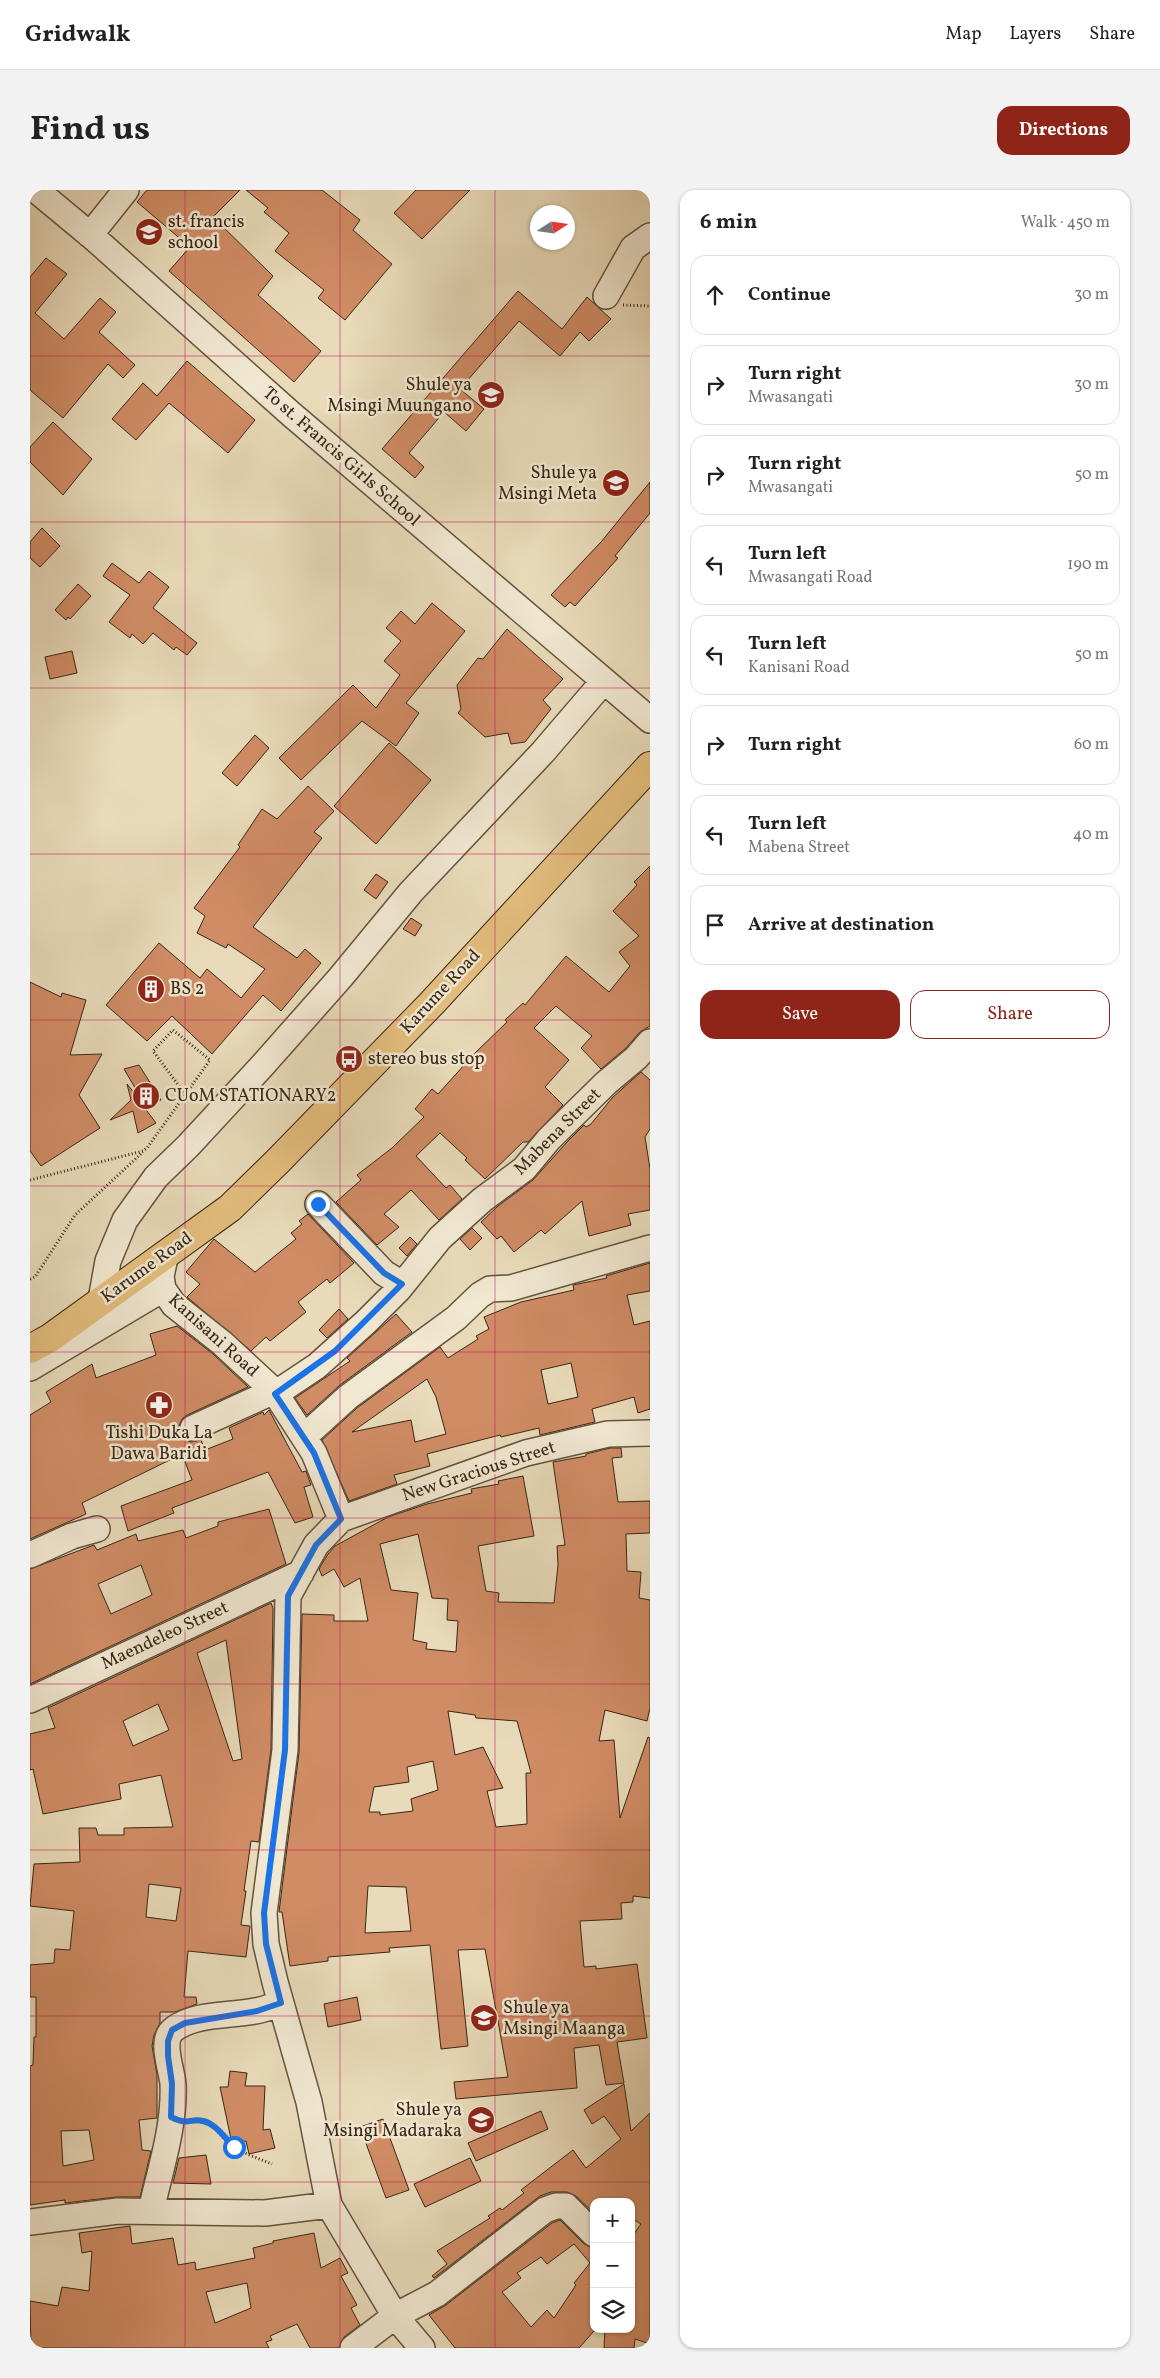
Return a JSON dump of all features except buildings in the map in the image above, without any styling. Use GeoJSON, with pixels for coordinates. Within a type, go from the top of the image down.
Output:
{"type":"FeatureCollection","features":[{"type":"Feature","properties":{"kind":"highway","name":"Karume Road"},"geometry":{"type":"LineString","coordinates":[[30,1349],[50,1338],[230,1208],[432,1003],[650,766]]}},
{"type":"Feature","properties":{"kind":"street","name":"To st. Francis Girls School"},"geometry":{"type":"LineString","coordinates":[[36,190],[90,235],[291,414],[603,682],[650,720]]}},
{"type":"Feature","properties":{"kind":"street"},"geometry":{"type":"LineString","coordinates":[[90,235],[126,190]]}},
{"type":"Feature","properties":{"kind":"street"},"geometry":{"type":"LineString","coordinates":[[611,301],[633,248],[650,236]]}},
{"type":"Feature","properties":{"kind":"street"},"geometry":{"type":"LineString","coordinates":[[101,1300],[108,1261],[124,1220],[156,1177],[188,1146],[262,1066],[340,978],[411,892],[543,752],[603,682]]}},
{"type":"Feature","properties":{"kind":"street","name":"Mabena Street"},"geometry":{"type":"LineString","coordinates":[[193,1428],[274,1393],[335,1351],[400,1286],[440,1238],[482,1200],[524,1169],[556,1132],[646,1053]]}},
{"type":"Feature","properties":{"kind":"street"},"geometry":{"type":"LineString","coordinates":[[318,1204],[384,1273],[400,1286]]}},
{"type":"Feature","properties":{"kind":"street"},"geometry":{"type":"LineString","coordinates":[[304,1437],[348,1397],[456,1318],[480,1295],[490,1289],[511,1288],[650,1248]]}},
{"type":"Feature","properties":{"kind":"street","name":"Kanisani Road"},"geometry":{"type":"LineString","coordinates":[[166,1253],[161,1276],[163,1289],[174,1305],[222,1343],[274,1393],[314,1453],[341,1519]]}},
{"type":"Feature","properties":{"kind":"street"},"geometry":{"type":"LineString","coordinates":[[30,1368],[163,1289]]}},
{"type":"Feature","properties":{"kind":"street","name":"New Gracious Street"},"geometry":{"type":"LineString","coordinates":[[341,1519],[526,1453],[608,1434],[650,1433]]}},
{"type":"Feature","properties":{"kind":"street"},"geometry":{"type":"LineString","coordinates":[[341,1519],[316,1545],[288,1596],[285,1750],[264,1913],[266,1944],[309,2102],[329,2205],[395,2316],[422,2348]]}},
{"type":"Feature","properties":{"kind":"street"},"geometry":{"type":"LineString","coordinates":[[30,1555],[72,1536],[96,1529]]}},
{"type":"Feature","properties":{"kind":"street","name":"Maendeleo Street"},"geometry":{"type":"LineString","coordinates":[[30,1700],[301,1573]]}},
{"type":"Feature","properties":{"kind":"street"},"geometry":{"type":"LineString","coordinates":[[151,2211],[171,2117],[172,2084],[168,2041],[172,2030],[185,2023],[257,2011],[281,2003]]}},
{"type":"Feature","properties":{"kind":"street"},"geometry":{"type":"LineString","coordinates":[[30,2222],[118,2211],[265,2212],[329,2205]]}},
{"type":"Feature","properties":{"kind":"street"},"geometry":{"type":"LineString","coordinates":[[353,2348],[395,2316],[437,2294],[545,2210],[556,2206],[566,2206],[590,2230]]}},
{"type":"Feature","properties":{"kind":"path"},"geometry":{"type":"LineString","coordinates":[[611,301],[650,306]]}},
{"type":"Feature","properties":{"kind":"path"},"geometry":{"type":"LineString","coordinates":[[30,1279],[35,1277],[74,1215],[143,1151],[185,1094],[210,1060],[173,1030],[153,1051],[185,1094]]}},
{"type":"Feature","properties":{"kind":"path"},"geometry":{"type":"LineString","coordinates":[[30,1180],[143,1151]]}},
{"type":"Feature","properties":{"kind":"path"},"geometry":{"type":"LineString","coordinates":[[171,2117],[183,2123],[201,2121],[213,2126],[234,2147],[272,2164]]}},
{"type":"Feature","properties":{"kind":"place","name":"st. francis school"},"geometry":{"type":"Point","coordinates":[149,232]}},
{"type":"Feature","properties":{"kind":"place","name":"Shule ya Msingi Muungano"},"geometry":{"type":"Point","coordinates":[491,395]}},
{"type":"Feature","properties":{"kind":"place","name":"Shule ya Msingi Meta"},"geometry":{"type":"Point","coordinates":[616,483]}},
{"type":"Feature","properties":{"kind":"place","name":"BS 2"},"geometry":{"type":"Point","coordinates":[151,989]}},
{"type":"Feature","properties":{"kind":"place","name":"stereo bus stop"},"geometry":{"type":"Point","coordinates":[349,1059]}},
{"type":"Feature","properties":{"kind":"place","name":"CUoM STATIONARY2"},"geometry":{"type":"Point","coordinates":[146,1096]}},
{"type":"Feature","properties":{"kind":"place","name":"Tishi Duka La Dawa Baridi"},"geometry":{"type":"Point","coordinates":[159,1405]}},
{"type":"Feature","properties":{"kind":"place","name":"Shule ya Msingi Maanga"},"geometry":{"type":"Point","coordinates":[484,2018]}},
{"type":"Feature","properties":{"kind":"place","name":"Shule ya Msingi Madaraka"},"geometry":{"type":"Point","coordinates":[481,2120]}},
{"type":"Feature","properties":{"kind":"route"},"geometry":{"type":"LineString","coordinates":[[234,2147],[213,2126],[201,2121],[183,2123],[171,2117],[172,2084],[168,2041],[172,2030],[185,2023],[215,2016],[257,2011],[281,2003],[274,1982],[266,1944],[264,1913],[285,1750],[288,1596],[316,1545],[341,1519],[314,1453],[275,1394],[317,1366],[335,1351],[402,1284],[384,1273],[318,1204]]}}]}
